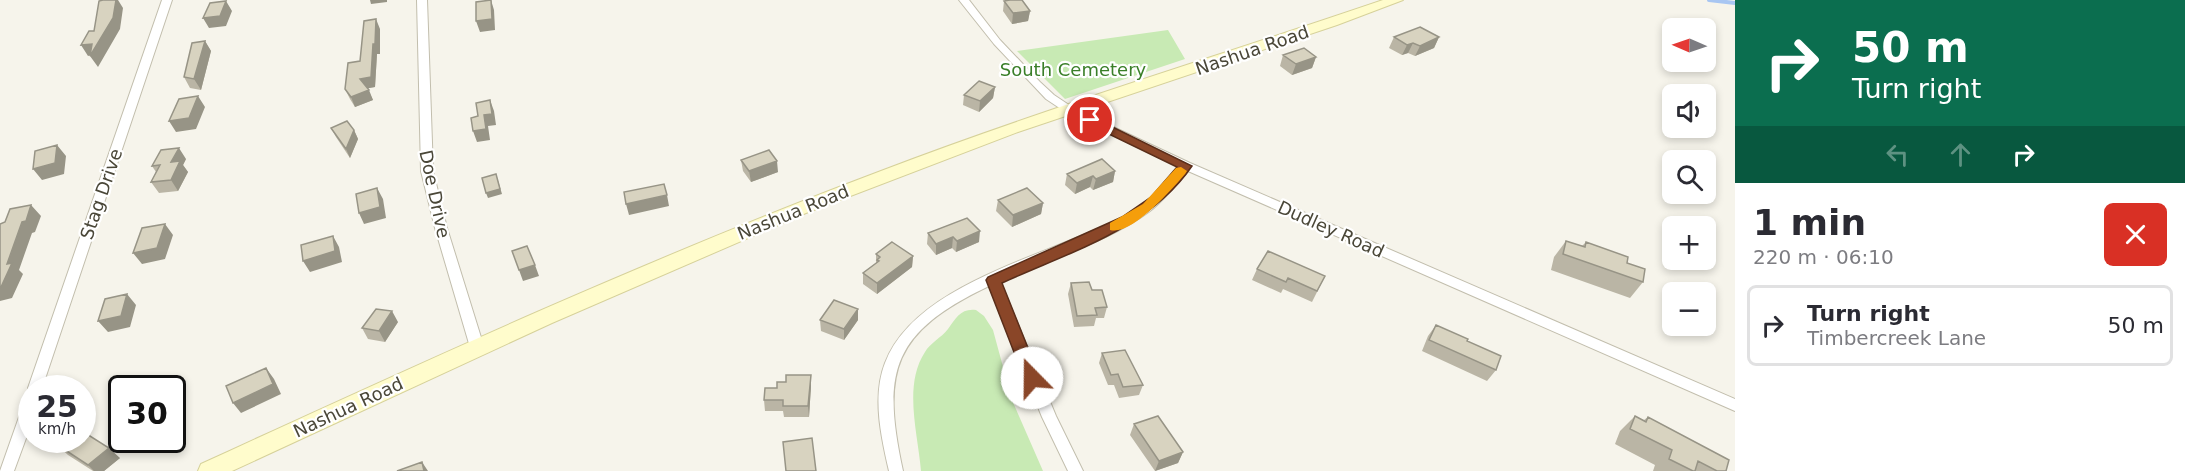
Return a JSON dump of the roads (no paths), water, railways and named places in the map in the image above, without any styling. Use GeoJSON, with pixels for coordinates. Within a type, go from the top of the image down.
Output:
{"type":"FeatureCollection","features":[{"type":"Feature","properties":{"kind":"main road","name":"Nashua Road"},"geometry":{"type":"LineString","coordinates":[[209,471],[477,347],[819,201],[940,155],[1396,0]]}},
{"type":"Feature","properties":{"kind":"street","name":"Stag Drive"},"geometry":{"type":"LineString","coordinates":[[39,375],[168,0]]}},
{"type":"Feature","properties":{"kind":"street","name":"Doe Drive"},"geometry":{"type":"LineString","coordinates":[[422,0],[427,171],[441,228],[477,347]]}},
{"type":"Feature","properties":{"kind":"street","name":"Dudley Road"},"geometry":{"type":"LineString","coordinates":[[964,0],[997,42],[1036,84],[1050,98],[1071,111],[1186,166],[1735,405]]}},
{"type":"Feature","properties":{"kind":"street"},"geometry":{"type":"LineString","coordinates":[[896,471],[888,421],[887,385],[897,350],[927,315],[950,300],[1127,221],[1155,200],[1186,166]]}},
{"type":"Feature","properties":{"kind":"street"},"geometry":{"type":"LineString","coordinates":[[993,280],[1044,407],[1076,471]]}},
{"type":"Feature","properties":{"kind":"street"},"geometry":{"type":"LineString","coordinates":[[7,471],[18,440]]}},
{"type":"Feature","properties":{"kind":"waterway"},"geometry":{"type":"LineString","coordinates":[[1709,0],[1735,3]]}},
{"type":"Feature","properties":{"kind":"park label","name":"South Cemetery"},"geometry":{"type":"Point","coordinates":[1073,69]}}]}
